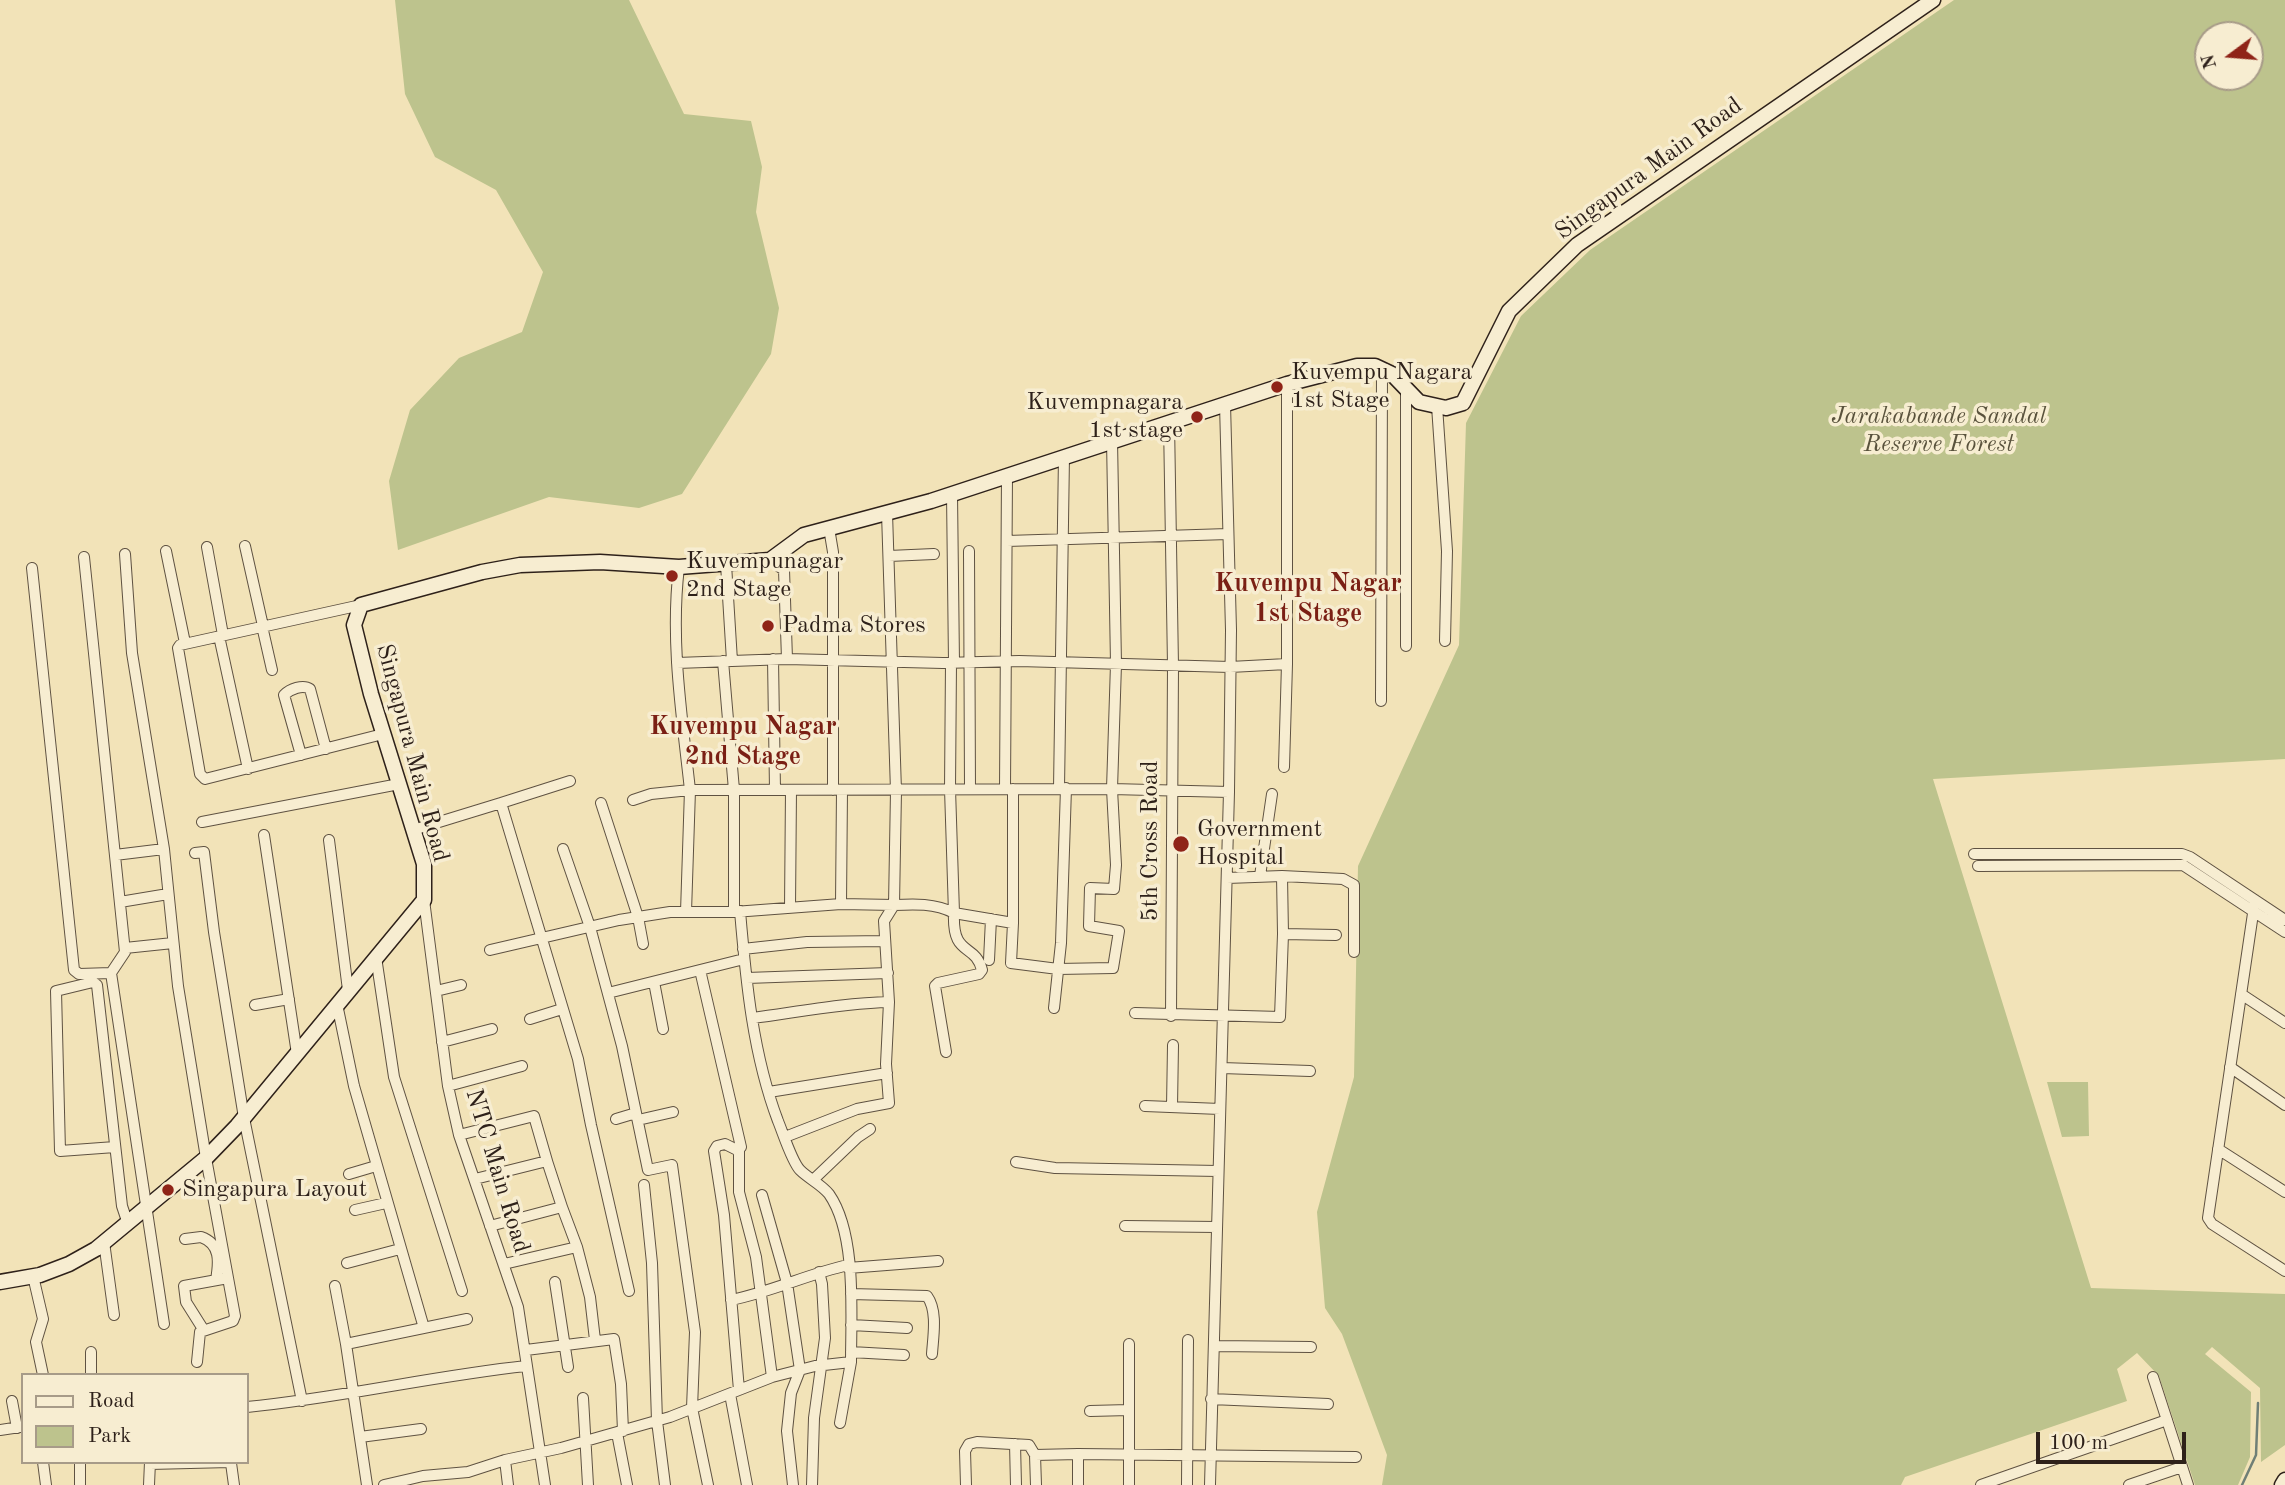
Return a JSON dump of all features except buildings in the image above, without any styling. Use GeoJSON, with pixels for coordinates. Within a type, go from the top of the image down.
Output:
{"type":"FeatureCollection","features":[{"type":"Feature","properties":{"kind":"street","name":"Singapura Main Road"},"geometry":{"type":"LineString","coordinates":[[1437,406],[1446,408],[1463,403],[1509,312],[1577,245],[1933,0]]}},
{"type":"Feature","properties":{"kind":"street"},"geometry":{"type":"LineString","coordinates":[[383,734],[205,779],[202,777],[178,648],[185,643],[361,605],[482,572],[520,565],[600,562],[680,567],[770,560],[804,535],[953,494],[1287,384],[1357,366],[1375,366],[1392,374],[1419,402],[1437,406],[1447,551],[1445,641]]}},
{"type":"Feature","properties":{"kind":"street"},"geometry":{"type":"LineString","coordinates":[[1381,701],[1382,370]]}},
{"type":"Feature","properties":{"kind":"street"},"geometry":{"type":"LineString","coordinates":[[1284,767],[1287,664],[1287,384]]}},
{"type":"Feature","properties":{"kind":"street"},"geometry":{"type":"LineString","coordinates":[[1406,388],[1406,646]]}},
{"type":"Feature","properties":{"kind":"street"},"geometry":{"type":"LineString","coordinates":[[1210,1485],[1229,792],[1230,667],[1225,404]]}},
{"type":"Feature","properties":{"kind":"street","name":"5th Cross Road"},"geometry":{"type":"LineString","coordinates":[[1169,422],[1173,666],[1171,1016]]}},
{"type":"Feature","properties":{"kind":"street"},"geometry":{"type":"LineString","coordinates":[[1007,475],[1006,661],[1013,923],[1011,963],[1058,969],[1113,968],[1119,931],[1089,926],[1090,888],[1114,889],[1116,865],[1112,789],[1116,664],[1112,440]]}},
{"type":"Feature","properties":{"kind":"street"},"geometry":{"type":"LineString","coordinates":[[1054,1008],[1061,943],[1064,456]]}},
{"type":"Feature","properties":{"kind":"street"},"geometry":{"type":"LineString","coordinates":[[946,1052],[935,986],[979,974],[982,970],[977,958],[959,945],[953,933],[950,789],[953,494]]}},
{"type":"Feature","properties":{"kind":"street"},"geometry":{"type":"LineString","coordinates":[[785,1137],[857,1109],[889,1103],[889,1002],[884,921],[894,905],[896,791],[887,513]]}},
{"type":"Feature","properties":{"kind":"street"},"geometry":{"type":"LineString","coordinates":[[829,528],[833,552],[841,904]]}},
{"type":"Feature","properties":{"kind":"street"},"geometry":{"type":"LineString","coordinates":[[1006,541],[1228,534]]}},
{"type":"Feature","properties":{"kind":"street"},"geometry":{"type":"LineString","coordinates":[[245,546],[272,670]]}},
{"type":"Feature","properties":{"kind":"street"},"geometry":{"type":"LineString","coordinates":[[207,547],[221,635],[248,769]]}},
{"type":"Feature","properties":{"kind":"street"},"geometry":{"type":"LineString","coordinates":[[166,551],[185,643]]}},
{"type":"Feature","properties":{"kind":"street"},"geometry":{"type":"LineString","coordinates":[[969,551],[970,789]]}},
{"type":"Feature","properties":{"kind":"street"},"geometry":{"type":"LineString","coordinates":[[125,554],[132,653],[164,849],[173,943],[206,1158],[235,1319],[204,1329],[199,1336],[197,1362]]}},
{"type":"Feature","properties":{"kind":"street"},"geometry":{"type":"LineString","coordinates":[[889,556],[934,554]]}},
{"type":"Feature","properties":{"kind":"street"},"geometry":{"type":"LineString","coordinates":[[84,557],[125,948],[123,957],[111,973],[163,1324]]}},
{"type":"Feature","properties":{"kind":"street"},"geometry":{"type":"LineString","coordinates":[[770,560],[784,570],[787,659]]}},
{"type":"Feature","properties":{"kind":"street"},"geometry":{"type":"LineString","coordinates":[[726,564],[737,911],[760,1066],[798,1168],[828,1194],[841,1220],[848,1253],[851,1357],[840,1423]]}},
{"type":"Feature","properties":{"kind":"street"},"geometry":{"type":"LineString","coordinates":[[680,567],[676,597],[677,663],[690,790],[686,912]]}},
{"type":"Feature","properties":{"kind":"street"},"geometry":{"type":"LineString","coordinates":[[32,568],[74,970],[79,974],[111,973]]}},
{"type":"Feature","properties":{"kind":"street","name":"Singapura Main Road"},"geometry":{"type":"LineString","coordinates":[[0,1282],[33,1276],[69,1264],[128,1224],[206,1158],[244,1118],[424,900],[424,864],[370,694],[354,625],[361,605]]}},
{"type":"Feature","properties":{"kind":"street"},"geometry":{"type":"LineString","coordinates":[[773,659],[775,790]]}},
{"type":"Feature","properties":{"kind":"street"},"geometry":{"type":"LineString","coordinates":[[677,663],[834,659],[1230,667],[1287,664]]}},
{"type":"Feature","properties":{"kind":"street"},"geometry":{"type":"LineString","coordinates":[[301,755],[285,695],[290,690],[304,687],[310,690],[326,749]]}},
{"type":"Feature","properties":{"kind":"street"},"geometry":{"type":"LineString","coordinates":[[413,830],[570,781]]}},
{"type":"Feature","properties":{"kind":"street"},"geometry":{"type":"LineString","coordinates":[[202,822],[399,784]]}},
{"type":"Feature","properties":{"kind":"street"},"geometry":{"type":"LineString","coordinates":[[633,800],[651,794],[690,790],[896,791],[1063,788],[1229,792]]}},
{"type":"Feature","properties":{"kind":"street"},"geometry":{"type":"LineString","coordinates":[[790,908],[791,790]]}},
{"type":"Feature","properties":{"kind":"street"},"geometry":{"type":"LineString","coordinates":[[1260,876],[1272,794]]}},
{"type":"Feature","properties":{"kind":"street"},"geometry":{"type":"LineString","coordinates":[[501,803],[544,938],[578,1059],[629,1291]]}},
{"type":"Feature","properties":{"kind":"street"},"geometry":{"type":"LineString","coordinates":[[601,803],[638,917],[643,943]]}},
{"type":"Feature","properties":{"kind":"street"},"geometry":{"type":"LineString","coordinates":[[264,835],[296,1054]]}},
{"type":"Feature","properties":{"kind":"street"},"geometry":{"type":"LineString","coordinates":[[329,841],[348,990]]}},
{"type":"Feature","properties":{"kind":"street"},"geometry":{"type":"LineString","coordinates":[[115,855],[164,849]]}},
{"type":"Feature","properties":{"kind":"street"},"geometry":{"type":"LineString","coordinates":[[563,849],[590,927],[608,993],[648,1170],[672,1165],[695,1332],[692,1408],[708,1485]]}},
{"type":"Feature","properties":{"kind":"street"},"geometry":{"type":"LineString","coordinates":[[195,853],[204,852],[244,1118],[302,1401]]}},
{"type":"Feature","properties":{"kind":"street"},"geometry":{"type":"LineString","coordinates":[[1974,854],[2182,854],[2285,920]]}},
{"type":"Feature","properties":{"kind":"street"},"geometry":{"type":"LineString","coordinates":[[1978,866],[2177,864],[2285,932]]}},
{"type":"Feature","properties":{"kind":"street"},"geometry":{"type":"LineString","coordinates":[[1227,878],[1282,876],[1343,879],[1354,885],[1354,952]]}},
{"type":"Feature","properties":{"kind":"street"},"geometry":{"type":"LineString","coordinates":[[1135,1013],[1280,1017],[1282,876]]}},
{"type":"Feature","properties":{"kind":"street"},"geometry":{"type":"LineString","coordinates":[[120,902],[168,894]]}},
{"type":"Feature","properties":{"kind":"street","name":"NTC Main Road"},"geometry":{"type":"LineString","coordinates":[[424,900],[448,1086],[459,1135],[518,1307],[545,1485]]}},
{"type":"Feature","properties":{"kind":"street"},"geometry":{"type":"LineString","coordinates":[[2255,900],[2208,1218],[2211,1224],[2285,1271]]}},
{"type":"Feature","properties":{"kind":"street"},"geometry":{"type":"LineString","coordinates":[[490,950],[638,917],[686,912],[841,904],[921,904],[954,913],[1013,923]]}},
{"type":"Feature","properties":{"kind":"street"},"geometry":{"type":"LineString","coordinates":[[989,960],[991,919]]}},
{"type":"Feature","properties":{"kind":"street"},"geometry":{"type":"LineString","coordinates":[[1283,934],[1336,935]]}},
{"type":"Feature","properties":{"kind":"street"},"geometry":{"type":"LineString","coordinates":[[608,993],[700,970],[743,954],[807,942],[886,941]]}},
{"type":"Feature","properties":{"kind":"street"},"geometry":{"type":"LineString","coordinates":[[125,948],[173,943]]}},
{"type":"Feature","properties":{"kind":"street"},"geometry":{"type":"LineString","coordinates":[[376,957],[394,1077],[461,1291]]}},
{"type":"Feature","properties":{"kind":"street"},"geometry":{"type":"LineString","coordinates":[[700,970],[741,1147]]}},
{"type":"Feature","properties":{"kind":"street"},"geometry":{"type":"LineString","coordinates":[[747,978],[888,973]]}},
{"type":"Feature","properties":{"kind":"street"},"geometry":{"type":"LineString","coordinates":[[115,1147],[60,1152],[56,991],[93,982],[97,985],[122,1206],[128,1224]]}},
{"type":"Feature","properties":{"kind":"street"},"geometry":{"type":"LineString","coordinates":[[654,982],[663,1029]]}},
{"type":"Feature","properties":{"kind":"street"},"geometry":{"type":"LineString","coordinates":[[436,991],[461,985]]}},
{"type":"Feature","properties":{"kind":"street"},"geometry":{"type":"LineString","coordinates":[[2241,994],[2285,1023]]}},
{"type":"Feature","properties":{"kind":"street"},"geometry":{"type":"LineString","coordinates":[[256,1005],[289,999]]}},
{"type":"Feature","properties":{"kind":"street"},"geometry":{"type":"LineString","coordinates":[[753,1018],[825,1009],[855,1002],[889,1002]]}},
{"type":"Feature","properties":{"kind":"street"},"geometry":{"type":"LineString","coordinates":[[337,1004],[351,1074],[424,1328]]}},
{"type":"Feature","properties":{"kind":"street"},"geometry":{"type":"LineString","coordinates":[[530,1018],[562,1009]]}},
{"type":"Feature","properties":{"kind":"street"},"geometry":{"type":"LineString","coordinates":[[442,1042],[492,1029]]}},
{"type":"Feature","properties":{"kind":"street"},"geometry":{"type":"LineString","coordinates":[[1172,1045],[1172,1107]]}},
{"type":"Feature","properties":{"kind":"street"},"geometry":{"type":"LineString","coordinates":[[448,1086],[522,1066]]}},
{"type":"Feature","properties":{"kind":"street"},"geometry":{"type":"LineString","coordinates":[[2230,1067],[2285,1105]]}},
{"type":"Feature","properties":{"kind":"street"},"geometry":{"type":"LineString","coordinates":[[1222,1068],[1310,1071]]}},
{"type":"Feature","properties":{"kind":"street"},"geometry":{"type":"LineString","coordinates":[[769,1093],[887,1073]]}},
{"type":"Feature","properties":{"kind":"street"},"geometry":{"type":"LineString","coordinates":[[1145,1107],[1220,1109]]}},
{"type":"Feature","properties":{"kind":"street"},"geometry":{"type":"LineString","coordinates":[[617,1119],[673,1112]]}},
{"type":"Feature","properties":{"kind":"street"},"geometry":{"type":"LineString","coordinates":[[459,1135],[534,1116],[577,1247],[590,1297],[595,1340]]}},
{"type":"Feature","properties":{"kind":"street"},"geometry":{"type":"LineString","coordinates":[[813,1180],[870,1129]]}},
{"type":"Feature","properties":{"kind":"street"},"geometry":{"type":"LineString","coordinates":[[747,1485],[734,1392],[731,1300],[724,1215],[714,1151],[717,1146],[725,1144],[739,1151],[739,1192],[756,1257],[772,1377]]}},
{"type":"Feature","properties":{"kind":"street"},"geometry":{"type":"LineString","coordinates":[[2218,1149],[2285,1192]]}},
{"type":"Feature","properties":{"kind":"street"},"geometry":{"type":"LineString","coordinates":[[475,1179],[547,1161]]}},
{"type":"Feature","properties":{"kind":"street"},"geometry":{"type":"LineString","coordinates":[[1016,1162],[1055,1168],[1218,1171]]}},
{"type":"Feature","properties":{"kind":"street"},"geometry":{"type":"LineString","coordinates":[[349,1174],[376,1166]]}},
{"type":"Feature","properties":{"kind":"street"},"geometry":{"type":"LineString","coordinates":[[644,1185],[654,1299],[657,1421],[665,1485]]}},
{"type":"Feature","properties":{"kind":"street"},"geometry":{"type":"LineString","coordinates":[[762,1195],[787,1283],[800,1370],[791,1393],[787,1431],[793,1485]]}},
{"type":"Feature","properties":{"kind":"street"},"geometry":{"type":"LineString","coordinates":[[355,1210],[386,1202]]}},
{"type":"Feature","properties":{"kind":"street"},"geometry":{"type":"LineString","coordinates":[[490,1226],[562,1207]]}},
{"type":"Feature","properties":{"kind":"street"},"geometry":{"type":"LineString","coordinates":[[1125,1226],[1217,1227]]}},
{"type":"Feature","properties":{"kind":"street"},"geometry":{"type":"LineString","coordinates":[[185,1238],[201,1237],[216,1247],[216,1280]]}},
{"type":"Feature","properties":{"kind":"street"},"geometry":{"type":"LineString","coordinates":[[104,1242],[114,1315]]}},
{"type":"Feature","properties":{"kind":"street"},"geometry":{"type":"LineString","coordinates":[[504,1264],[577,1247]]}},
{"type":"Feature","properties":{"kind":"street"},"geometry":{"type":"LineString","coordinates":[[347,1263],[400,1249]]}},
{"type":"Feature","properties":{"kind":"street"},"geometry":{"type":"LineString","coordinates":[[731,1300],[761,1294],[820,1272],[848,1266],[938,1261]]}},
{"type":"Feature","properties":{"kind":"street"},"geometry":{"type":"LineString","coordinates":[[812,1485],[814,1418],[823,1365],[824,1305],[820,1272]]}},
{"type":"Feature","properties":{"kind":"street"},"geometry":{"type":"LineString","coordinates":[[33,1276],[43,1317],[36,1342],[43,1373]]}},
{"type":"Feature","properties":{"kind":"street"},"geometry":{"type":"LineString","coordinates":[[204,1329],[186,1302],[184,1286],[228,1278]]}},
{"type":"Feature","properties":{"kind":"street"},"geometry":{"type":"LineString","coordinates":[[555,1282],[568,1367]]}},
{"type":"Feature","properties":{"kind":"street"},"geometry":{"type":"LineString","coordinates":[[335,1286],[367,1485]]}},
{"type":"Feature","properties":{"kind":"street"},"geometry":{"type":"LineString","coordinates":[[851,1294],[927,1296],[931,1301],[932,1354]]}},
{"type":"Feature","properties":{"kind":"street"},"geometry":{"type":"LineString","coordinates":[[346,1343],[467,1319]]}},
{"type":"Feature","properties":{"kind":"street"},"geometry":{"type":"LineString","coordinates":[[851,1325],[907,1328]]}},
{"type":"Feature","properties":{"kind":"street"},"geometry":{"type":"LineString","coordinates":[[526,1350],[614,1339],[621,1384],[620,1432],[627,1485]]}},
{"type":"Feature","properties":{"kind":"street"},"geometry":{"type":"LineString","coordinates":[[1187,1485],[1188,1340]]}},
{"type":"Feature","properties":{"kind":"street"},"geometry":{"type":"LineString","coordinates":[[1129,1344],[1129,1485]]}},
{"type":"Feature","properties":{"kind":"street"},"geometry":{"type":"LineString","coordinates":[[1214,1346],[1311,1348]]}},
{"type":"Feature","properties":{"kind":"street"},"geometry":{"type":"LineString","coordinates":[[91,1352],[92,1373]]}},
{"type":"Feature","properties":{"kind":"street"},"geometry":{"type":"LineString","coordinates":[[384,1485],[424,1481],[468,1472],[505,1460],[585,1442],[657,1421],[772,1377],[851,1357],[905,1355]]}},
{"type":"Feature","properties":{"kind":"street"},"geometry":{"type":"LineString","coordinates":[[248,1407],[526,1366]]}},
{"type":"Feature","properties":{"kind":"street"},"geometry":{"type":"LineString","coordinates":[[2153,1377],[2188,1485]]}},
{"type":"Feature","properties":{"kind":"street"},"geometry":{"type":"LineString","coordinates":[[583,1398],[588,1485]]}},
{"type":"Feature","properties":{"kind":"street"},"geometry":{"type":"LineString","coordinates":[[1211,1399],[1328,1404]]}},
{"type":"Feature","properties":{"kind":"street"},"geometry":{"type":"LineString","coordinates":[[0,1430],[20,1427],[12,1401]]}},
{"type":"Feature","properties":{"kind":"street"},"geometry":{"type":"LineString","coordinates":[[1090,1411],[1129,1410]]}},
{"type":"Feature","properties":{"kind":"street"},"geometry":{"type":"LineString","coordinates":[[1977,1483],[2167,1420]]}},
{"type":"Feature","properties":{"kind":"street"},"geometry":{"type":"LineString","coordinates":[[360,1437],[421,1429]]}},
{"type":"Feature","properties":{"kind":"street"},"geometry":{"type":"LineString","coordinates":[[966,1485],[965,1451],[969,1444],[977,1442],[1029,1445],[1035,1455],[1036,1485]]}},
{"type":"Feature","properties":{"kind":"street"},"geometry":{"type":"LineString","coordinates":[[1015,1444],[1016,1485]]}},
{"type":"Feature","properties":{"kind":"street"},"geometry":{"type":"LineString","coordinates":[[1078,1454],[1078,1485]]}},
{"type":"Feature","properties":{"kind":"street"},"geometry":{"type":"LineString","coordinates":[[1035,1455],[1356,1457]]}},
{"type":"Feature","properties":{"kind":"street"},"geometry":{"type":"LineString","coordinates":[[505,1460],[508,1485]]}},
{"type":"Feature","properties":{"kind":"street"},"geometry":{"type":"LineString","coordinates":[[43,1464],[46,1485]]}},
{"type":"Feature","properties":{"kind":"street"},"geometry":{"type":"LineString","coordinates":[[80,1464],[80,1485]]}},
{"type":"Feature","properties":{"kind":"street"},"geometry":{"type":"LineString","coordinates":[[149,1485],[150,1464]]}},
{"type":"Feature","properties":{"kind":"street"},"geometry":{"type":"LineString","coordinates":[[230,1464],[233,1485]]}},
{"type":"Feature","properties":{"kind":"street"},"geometry":{"type":"LineString","coordinates":[[2129,1485],[2182,1467]]}},
{"type":"Feature","properties":{"kind":"street"},"geometry":{"type":"LineString","coordinates":[[468,1472],[470,1485]]}},
{"type":"Feature","properties":{"kind":"street"},"geometry":{"type":"LineString","coordinates":[[2282,1485],[2285,1480]]}},
{"type":"Feature","properties":{"kind":"green space"},"geometry":{"type":"Polygon","coordinates":[[[395,0],[629,0],[684,114],[751,121],[762,167],[756,212],[779,308],[771,354],[682,494],[639,508],[549,497],[398,550],[389,481],[410,410],[459,358],[522,332],[543,272],[496,190],[435,157],[405,94],[395,0]]]}},
{"type":"Feature","properties":{"kind":"green space","name":"Jarakabande Sandal Reserve Forest"},"geometry":{"type":"Polygon","coordinates":[[[1954,0],[2285,0],[2285,759],[1933,779],[2091,1288],[2285,1294],[2285,1445],[2261,1462],[2260,1388],[2212,1347],[2205,1354],[2251,1392],[2250,1457],[2238,1485],[2195,1485],[2159,1376],[2137,1353],[2117,1369],[2127,1401],[1905,1477],[1901,1485],[1382,1485],[1387,1455],[1342,1334],[1325,1308],[1317,1212],[1354,1077],[1358,866],[1459,645],[1466,423],[1521,316],[1590,250],[1954,0]]]}},
{"type":"Feature","properties":{"kind":"green space"},"geometry":{"type":"Polygon","coordinates":[[[2047,1082],[2088,1082],[2089,1136],[2062,1137],[2047,1082]]]}},
{"type":"Feature","properties":{"kind":"waterway"},"geometry":{"type":"LineString","coordinates":[[2242,1485],[2256,1455],[2258,1403]]}},
{"type":"Feature","properties":{"kind":"place","name":"Kuvempu Nagara 1st Stage"},"geometry":{"type":"Point","coordinates":[1277,387]}},
{"type":"Feature","properties":{"kind":"place","name":"Kuvempnagara 1st stage"},"geometry":{"type":"Point","coordinates":[1197,417]}},
{"type":"Feature","properties":{"kind":"place","name":"Kuvempunagar 2nd Stage"},"geometry":{"type":"Point","coordinates":[672,576]}},
{"type":"Feature","properties":{"kind":"place","name":"Padma Stores"},"geometry":{"type":"Point","coordinates":[768,626]}},
{"type":"Feature","properties":{"kind":"place","name":"Government Hospital"},"geometry":{"type":"Point","coordinates":[1181,844]}},
{"type":"Feature","properties":{"kind":"place","name":"Singapura Layout"},"geometry":{"type":"Point","coordinates":[168,1190]}},
{"type":"Feature","properties":{"kind":"district","name":"Kuvempu Nagar 1st Stage"},"geometry":{"type":"Point","coordinates":[1308,599]}},
{"type":"Feature","properties":{"kind":"district","name":"Kuvempu Nagar 2nd Stage"},"geometry":{"type":"Point","coordinates":[743,742]}}]}
